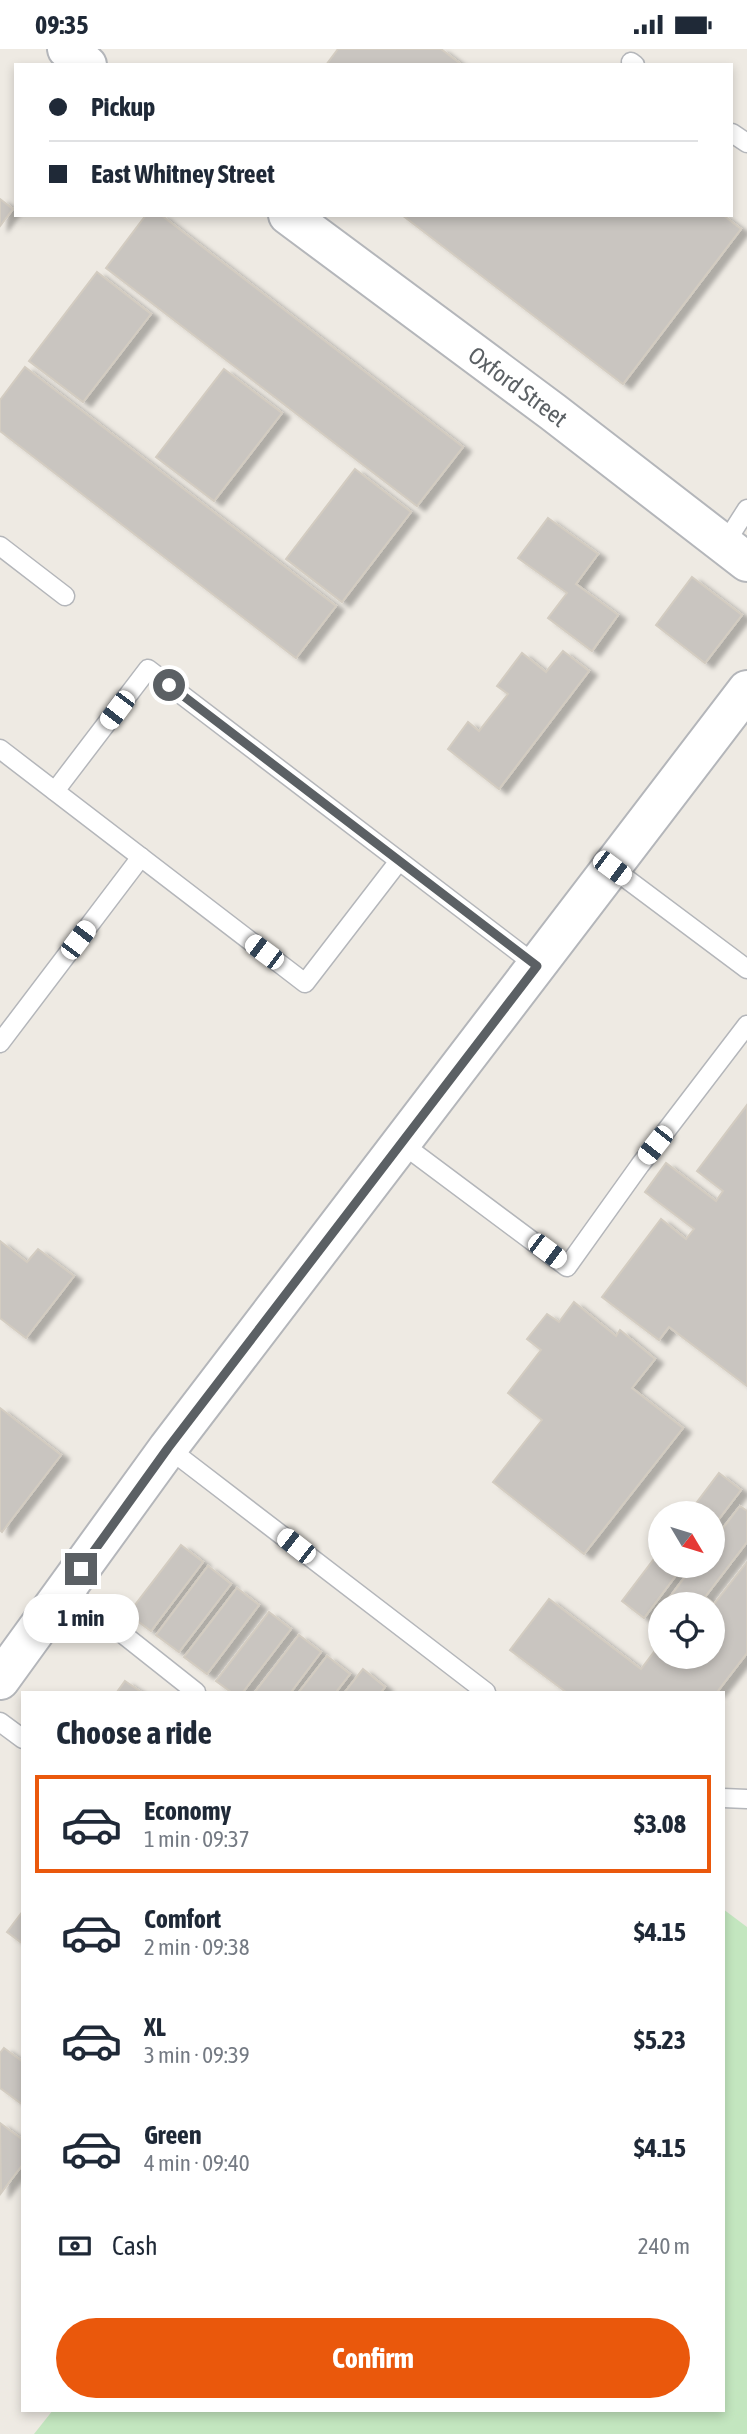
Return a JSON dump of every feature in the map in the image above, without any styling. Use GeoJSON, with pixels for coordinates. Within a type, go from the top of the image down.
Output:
{"type":"FeatureCollection","features":[{"type":"Feature","properties":{"kind":"street"},"geometry":{"type":"LineString","coordinates":[[67,49],[85,63]]}},
{"type":"Feature","properties":{"kind":"street","name":"Oxford Street"},"geometry":{"type":"LineString","coordinates":[[291,217],[553,412],[735,553]]}},
{"type":"Feature","properties":{"kind":"street"},"geometry":{"type":"LineString","coordinates":[[0,1681],[168,1448],[747,690]]}},
{"type":"Feature","properties":{"kind":"lane"},"geometry":{"type":"LineString","coordinates":[[735,553],[747,509]]}},
{"type":"Feature","properties":{"kind":"lane"},"geometry":{"type":"LineString","coordinates":[[0,546],[65,596]]}},
{"type":"Feature","properties":{"kind":"lane"},"geometry":{"type":"LineString","coordinates":[[55,792],[148,669],[537,966]]}},
{"type":"Feature","properties":{"kind":"lane"},"geometry":{"type":"LineString","coordinates":[[0,749],[305,983],[399,861]]}},
{"type":"Feature","properties":{"kind":"lane"},"geometry":{"type":"LineString","coordinates":[[0,1043],[141,857]]}},
{"type":"Feature","properties":{"kind":"lane"},"geometry":{"type":"LineString","coordinates":[[612,868],[747,969]]}},
{"type":"Feature","properties":{"kind":"lane"},"geometry":{"type":"LineString","coordinates":[[401,1143],[567,1267],[640,1165],[747,1025]]}},
{"type":"Feature","properties":{"kind":"lane"},"geometry":{"type":"LineString","coordinates":[[168,1448],[485,1691]]}},
{"type":"Feature","properties":{"kind":"lane"},"geometry":{"type":"LineString","coordinates":[[66,1589],[195,1691]]}},
{"type":"Feature","properties":{"kind":"lane"},"geometry":{"type":"LineString","coordinates":[[0,1721],[21,1737]]}},
{"type":"Feature","properties":{"kind":"lane"},"geometry":{"type":"LineString","coordinates":[[725,1798],[747,1799]]}},
{"type":"Feature","properties":{"kind":"green space"},"geometry":{"type":"Polygon","coordinates":[[[725,1910],[747,1927],[747,2434],[34,2434],[51,2412],[725,2412],[725,1910]]]}},
{"type":"Feature","properties":{"kind":"building"},"geometry":{"type":"Polygon","coordinates":[[[338,49],[441,49],[459,63],[328,63],[338,49]]]}},
{"type":"Feature","properties":{"kind":"building"},"geometry":{"type":"Polygon","coordinates":[[[0,199],[13,209],[0,226],[0,199]]]}},
{"type":"Feature","properties":{"kind":"building"},"geometry":{"type":"Polygon","coordinates":[[[144,217],[164,217],[463,447],[417,506],[106,268],[144,217]]]}},
{"type":"Feature","properties":{"kind":"building"},"geometry":{"type":"Polygon","coordinates":[[[405,217],[726,217],[741,229],[623,384],[405,217]]]}},
{"type":"Feature","properties":{"kind":"building"},"geometry":{"type":"Polygon","coordinates":[[[97,272],[151,314],[83,402],[29,361],[97,272]]]}},
{"type":"Feature","properties":{"kind":"building"},"geometry":{"type":"Polygon","coordinates":[[[25,367],[336,606],[296,658],[0,431],[0,400],[25,367]]]}},
{"type":"Feature","properties":{"kind":"building"},"geometry":{"type":"Polygon","coordinates":[[[224,369],[282,413],[214,501],[156,457],[224,369]]]}},
{"type":"Feature","properties":{"kind":"building"},"geometry":{"type":"Polygon","coordinates":[[[355,469],[411,512],[342,602],[286,559],[355,469]]]}},
{"type":"Feature","properties":{"kind":"building"},"geometry":{"type":"Polygon","coordinates":[[[548,518],[598,554],[576,584],[618,615],[592,651],[548,618],[567,593],[518,558],[548,518]]]}},
{"type":"Feature","properties":{"kind":"building"},"geometry":{"type":"Polygon","coordinates":[[[692,577],[742,615],[705,663],[656,625],[692,577]]]}},
{"type":"Feature","properties":{"kind":"building"},"geometry":{"type":"Polygon","coordinates":[[[563,651],[589,671],[499,789],[448,749],[468,722],[479,731],[508,694],[497,686],[522,653],[546,672],[563,651]]]}},
{"type":"Feature","properties":{"kind":"building"},"geometry":{"type":"Polygon","coordinates":[[[747,1105],[747,1386],[669,1327],[659,1340],[602,1297],[661,1219],[686,1239],[694,1229],[645,1192],[666,1163],[716,1201],[723,1191],[697,1171],[747,1105]]]}},
{"type":"Feature","properties":{"kind":"building"},"geometry":{"type":"Polygon","coordinates":[[[0,1241],[27,1262],[38,1249],[74,1276],[26,1338],[0,1318],[0,1241]]]}},
{"type":"Feature","properties":{"kind":"building"},"geometry":{"type":"Polygon","coordinates":[[[574,1302],[616,1336],[620,1330],[655,1359],[632,1388],[683,1428],[584,1554],[493,1482],[542,1420],[508,1393],[541,1350],[527,1339],[547,1314],[559,1322],[574,1302]]]}},
{"type":"Feature","properties":{"kind":"building"},"geometry":{"type":"Polygon","coordinates":[[[0,1408],[61,1455],[2,1532],[0,1530],[0,1408]]]}},
{"type":"Feature","properties":{"kind":"building"},"geometry":{"type":"Polygon","coordinates":[[[719,1473],[741,1490],[725,1511],[725,1501],[698,1501],[719,1473]]]}},
{"type":"Feature","properties":{"kind":"building"},"geometry":{"type":"Polygon","coordinates":[[[740,1506],[747,1511],[747,1542],[725,1571],[725,1525],[740,1506]]]}},
{"type":"Feature","properties":{"kind":"building"},"geometry":{"type":"Polygon","coordinates":[[[181,1545],[203,1562],[151,1631],[128,1614],[181,1545]]]}},
{"type":"Feature","properties":{"kind":"building"},"geometry":{"type":"Polygon","coordinates":[[[747,1562],[747,1653],[718,1691],[565,1691],[510,1650],[549,1599],[641,1669],[648,1660],[648,1669],[725,1669],[723,1592],[747,1562]]]}},
{"type":"Feature","properties":{"kind":"building"},"geometry":{"type":"Polygon","coordinates":[[[208,1566],[231,1584],[179,1652],[156,1635],[208,1566]]]}},
{"type":"Feature","properties":{"kind":"building"},"geometry":{"type":"Polygon","coordinates":[[[648,1567],[648,1579],[673,1579],[664,1592],[648,1592],[648,1613],[644,1618],[622,1601],[648,1567]]]}},
{"type":"Feature","properties":{"kind":"building"},"geometry":{"type":"Polygon","coordinates":[[[683,1579],[719,1579],[709,1592],[674,1592],[683,1579]]]}},
{"type":"Feature","properties":{"kind":"building"},"geometry":{"type":"Polygon","coordinates":[[[237,1588],[259,1605],[207,1674],[184,1657],[237,1588]]]}},
{"type":"Feature","properties":{"kind":"building"},"geometry":{"type":"Polygon","coordinates":[[[269,1612],[291,1629],[244,1691],[230,1691],[216,1681],[269,1612]]]}},
{"type":"Feature","properties":{"kind":"building"},"geometry":{"type":"Polygon","coordinates":[[[299,1635],[321,1652],[292,1691],[256,1691],[299,1635]]]}},
{"type":"Feature","properties":{"kind":"building"},"geometry":{"type":"Polygon","coordinates":[[[327,1656],[350,1674],[337,1691],[300,1691],[327,1656]]]}},
{"type":"Feature","properties":{"kind":"building"},"geometry":{"type":"Polygon","coordinates":[[[363,1669],[385,1687],[382,1691],[346,1691],[363,1669]]]}},
{"type":"Feature","properties":{"kind":"building"},"geometry":{"type":"Polygon","coordinates":[[[125,1681],[140,1691],[118,1691],[125,1681]]]}},
{"type":"Feature","properties":{"kind":"building"},"geometry":{"type":"Polygon","coordinates":[[[21,1914],[21,1942],[7,1932],[21,1914]]]}},
{"type":"Feature","properties":{"kind":"building"},"geometry":{"type":"Polygon","coordinates":[[[4,2048],[21,2061],[21,2104],[0,2088],[0,2053],[4,2048]]]}},
{"type":"Feature","properties":{"kind":"building"},"geometry":{"type":"Polygon","coordinates":[[[0,2123],[21,2139],[21,2167],[1,2193],[0,2123]]]}},
{"type":"Feature","properties":{"kind":"route"},"geometry":{"type":"LineString","coordinates":[[81,1569],[168,1448],[537,966],[169,685]]}}]}
